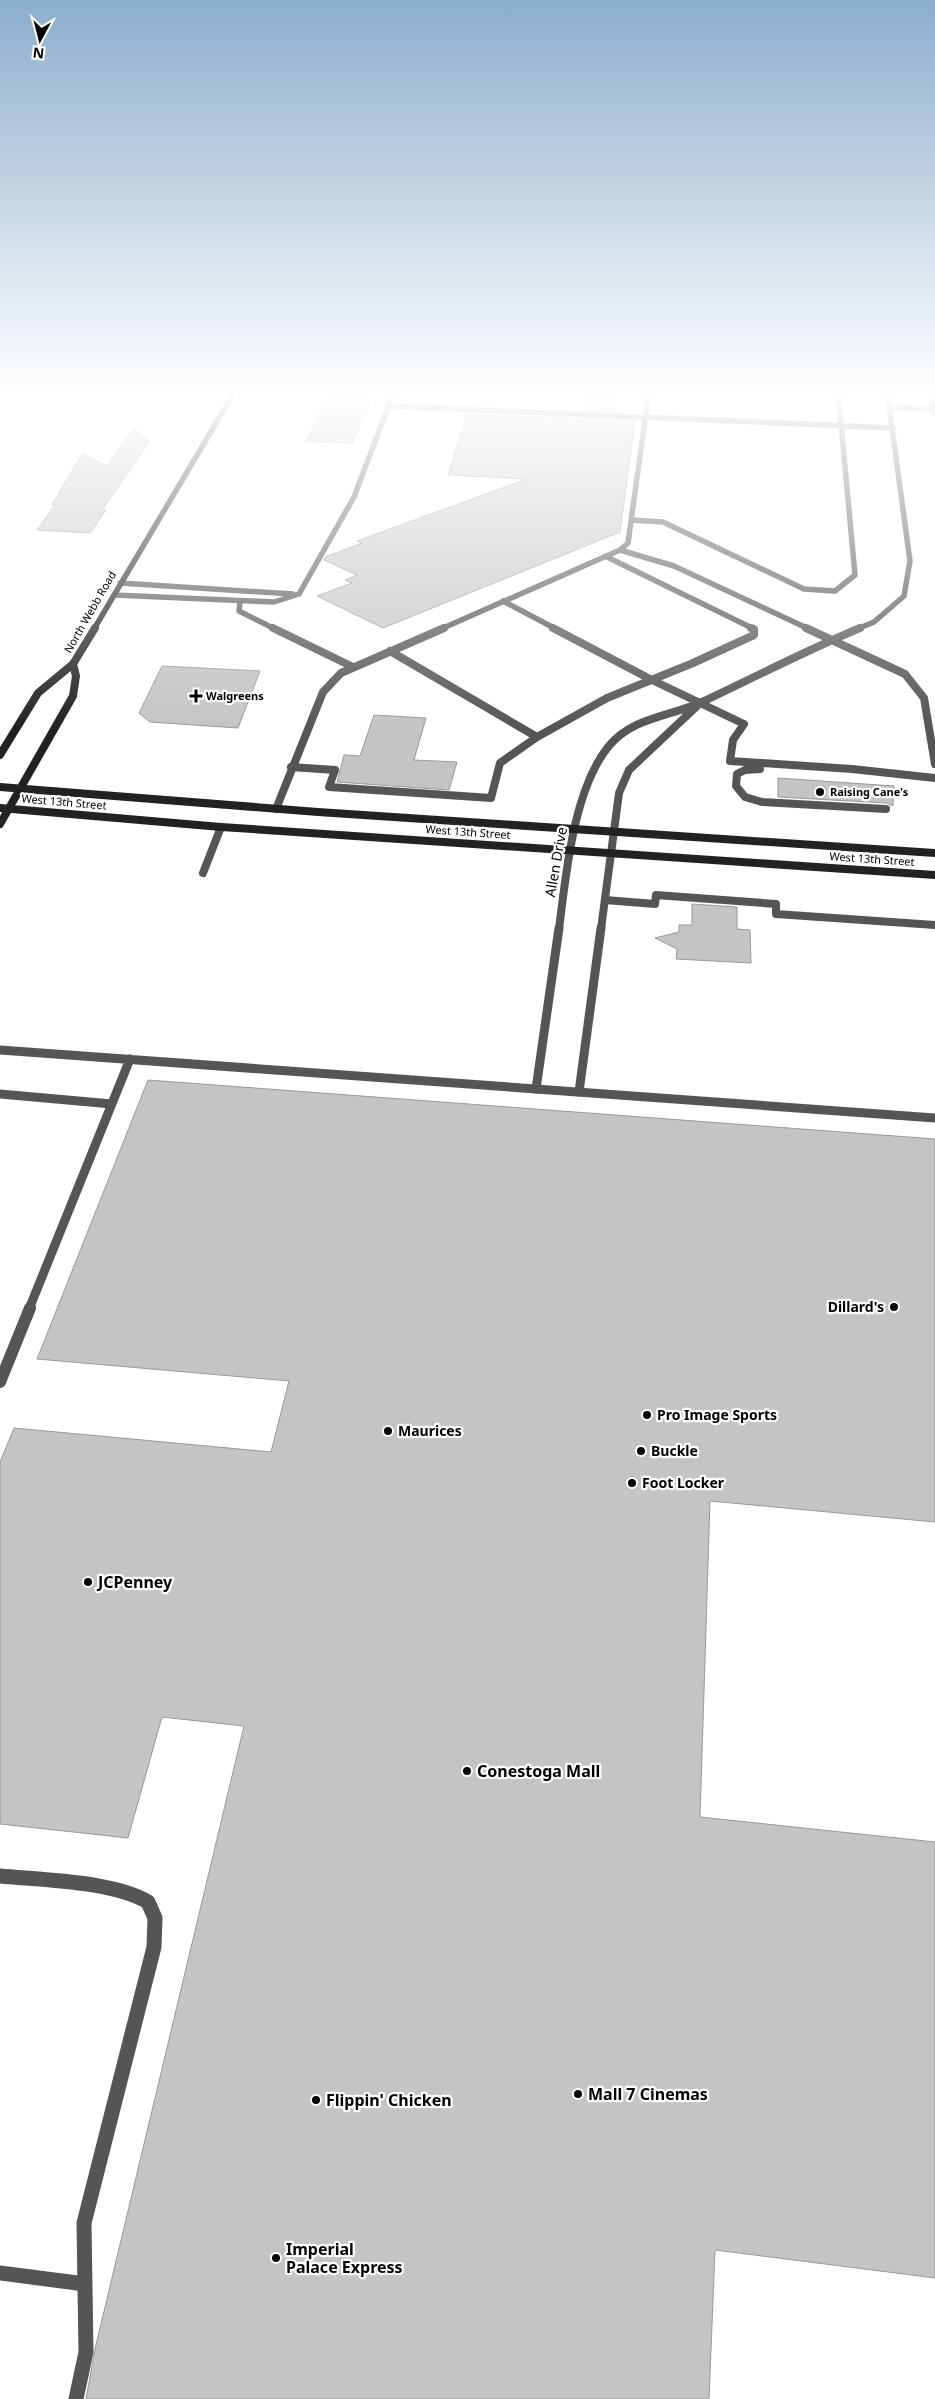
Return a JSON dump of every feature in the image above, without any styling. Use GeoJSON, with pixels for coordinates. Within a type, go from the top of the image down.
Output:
{"type":"FeatureCollection","features":[{"type":"Feature","properties":{"kind":"main road","name":"North Webb Road"},"geometry":{"type":"LineString","coordinates":[[0,754],[38,692],[73,664],[168,503]]}},
{"type":"Feature","properties":{"kind":"main road","name":"North Webb Road"},"geometry":{"type":"LineString","coordinates":[[0,824],[4,809],[20,788],[73,696],[76,676],[73,664]]}},
{"type":"Feature","properties":{"kind":"main road","name":"West 13th Street"},"geometry":{"type":"LineString","coordinates":[[0,787],[276,809],[935,853]]}},
{"type":"Feature","properties":{"kind":"main road","name":"West 13th Street"},"geometry":{"type":"LineString","coordinates":[[4,809],[222,827],[935,875]]}},
{"type":"Feature","properties":{"kind":"street"},"geometry":{"type":"LineString","coordinates":[[114,595],[274,602],[299,594],[351,503]]}},
{"type":"Feature","properties":{"kind":"street"},"geometry":{"type":"LineString","coordinates":[[276,809],[291,767],[323,692],[341,673],[620,550],[628,543],[635,503]]}},
{"type":"Feature","properties":{"kind":"street"},"geometry":{"type":"LineString","coordinates":[[632,520],[663,522],[804,589],[834,591],[855,575],[848,503]]}},
{"type":"Feature","properties":{"kind":"street","name":"Allen Drive"},"geometry":{"type":"LineString","coordinates":[[536,1089],[570,850],[587,784],[608,747],[637,723],[699,703],[833,639],[874,622],[904,596],[910,561],[903,503]]}},
{"type":"Feature","properties":{"kind":"street"},"geometry":{"type":"LineString","coordinates":[[620,550],[674,566],[905,674],[924,698],[935,764]]}},
{"type":"Feature","properties":{"kind":"street"},"geometry":{"type":"LineString","coordinates":[[291,767],[335,770],[329,787],[491,798],[500,763],[537,737],[606,698],[754,635],[754,628],[605,556]]}},
{"type":"Feature","properties":{"kind":"street"},"geometry":{"type":"LineString","coordinates":[[120,583],[299,594]]}},
{"type":"Feature","properties":{"kind":"street"},"geometry":{"type":"LineString","coordinates":[[503,601],[652,680],[744,724],[733,740],[730,761],[852,768],[884,774]]}},
{"type":"Feature","properties":{"kind":"street"},"geometry":{"type":"LineString","coordinates":[[240,602],[239,611],[353,667]]}},
{"type":"Feature","properties":{"kind":"street"},"geometry":{"type":"LineString","coordinates":[[390,651],[537,737]]}},
{"type":"Feature","properties":{"kind":"street","name":"Allen Drive"},"geometry":{"type":"LineString","coordinates":[[579,1092],[619,793],[629,770],[699,703]]}},
{"type":"Feature","properties":{"kind":"street"},"geometry":{"type":"LineString","coordinates":[[886,809],[750,801],[737,792],[734,780],[737,774],[756,768],[935,778]]}},
{"type":"Feature","properties":{"kind":"street"},"geometry":{"type":"LineString","coordinates":[[203,873],[222,827]]}},
{"type":"Feature","properties":{"kind":"street"},"geometry":{"type":"LineString","coordinates":[[605,900],[655,904],[656,895],[776,904],[776,914],[935,925]]}},
{"type":"Feature","properties":{"kind":"street"},"geometry":{"type":"LineString","coordinates":[[0,1050],[935,1118]]}},
{"type":"Feature","properties":{"kind":"street"},"geometry":{"type":"LineString","coordinates":[[0,1382],[130,1059]]}},
{"type":"Feature","properties":{"kind":"street"},"geometry":{"type":"LineString","coordinates":[[0,1094],[112,1104]]}},
{"type":"Feature","properties":{"kind":"street"},"geometry":{"type":"LineString","coordinates":[[0,1876],[123,1891],[147,1901],[156,1917],[154,1947],[84,2223],[86,2352],[76,2399]]}},
{"type":"Feature","properties":{"kind":"street"},"geometry":{"type":"LineString","coordinates":[[0,2273],[85,2284]]}},
{"type":"Feature","properties":{"kind":"building"},"geometry":{"type":"Polygon","coordinates":[[[53,503],[107,503],[102,510],[106,510],[90,533],[37,530],[55,505],[52,505],[53,503]]]}},
{"type":"Feature","properties":{"kind":"building"},"geometry":{"type":"Polygon","coordinates":[[[461,503],[624,503],[620,532],[383,628],[317,596],[352,583],[345,580],[357,575],[324,560],[325,557],[362,543],[357,541],[461,503]]]}},
{"type":"Feature","properties":{"kind":"building"},"geometry":{"type":"Polygon","coordinates":[[[162,666],[260,671],[238,728],[150,722],[139,713],[162,666]]]}},
{"type":"Feature","properties":{"kind":"building"},"geometry":{"type":"Polygon","coordinates":[[[374,715],[426,718],[414,760],[457,762],[449,790],[337,782],[344,755],[360,756],[374,715]]]}},
{"type":"Feature","properties":{"kind":"building"},"geometry":{"type":"Polygon","coordinates":[[[778,778],[894,786],[893,806],[886,803],[778,797],[778,778]]]}},
{"type":"Feature","properties":{"kind":"building"},"geometry":{"type":"Polygon","coordinates":[[[692,904],[737,907],[737,929],[750,930],[751,963],[676,959],[677,949],[655,938],[679,932],[679,925],[692,925],[692,904]]]}},
{"type":"Feature","properties":{"kind":"building","name":"Conestoga Mall"},"geometry":{"type":"Polygon","coordinates":[[[148,1080],[935,1139],[935,1522],[710,1501],[700,1817],[935,1842],[935,2278],[715,2250],[709,2399],[86,2399],[95,2349],[244,1726],[162,1717],[128,1838],[0,1824],[0,1462],[14,1428],[271,1452],[289,1381],[37,1359],[148,1080]]]}},
{"type":"Feature","properties":{"kind":"place","name":"Walgreens"},"geometry":{"type":"Point","coordinates":[196,696]}},
{"type":"Feature","properties":{"kind":"place","name":"Raising Cane's"},"geometry":{"type":"Point","coordinates":[820,792]}},
{"type":"Feature","properties":{"kind":"place","name":"Dillard's"},"geometry":{"type":"Point","coordinates":[894,1307]}},
{"type":"Feature","properties":{"kind":"place","name":"Pro Image Sports"},"geometry":{"type":"Point","coordinates":[647,1415]}},
{"type":"Feature","properties":{"kind":"place","name":"Maurices"},"geometry":{"type":"Point","coordinates":[388,1431]}},
{"type":"Feature","properties":{"kind":"place","name":"Buckle"},"geometry":{"type":"Point","coordinates":[641,1451]}},
{"type":"Feature","properties":{"kind":"place","name":"Foot Locker"},"geometry":{"type":"Point","coordinates":[632,1483]}},
{"type":"Feature","properties":{"kind":"place","name":"JCPenney"},"geometry":{"type":"Point","coordinates":[88,1582]}},
{"type":"Feature","properties":{"kind":"place","name":"Conestoga Mall"},"geometry":{"type":"Point","coordinates":[467,1771]}},
{"type":"Feature","properties":{"kind":"place","name":"Mall 7 Cinemas"},"geometry":{"type":"Point","coordinates":[578,2094]}},
{"type":"Feature","properties":{"kind":"place","name":"Flippin' Chicken"},"geometry":{"type":"Point","coordinates":[316,2100]}},
{"type":"Feature","properties":{"kind":"place","name":"Imperial Palace Express"},"geometry":{"type":"Point","coordinates":[276,2258]}}]}
